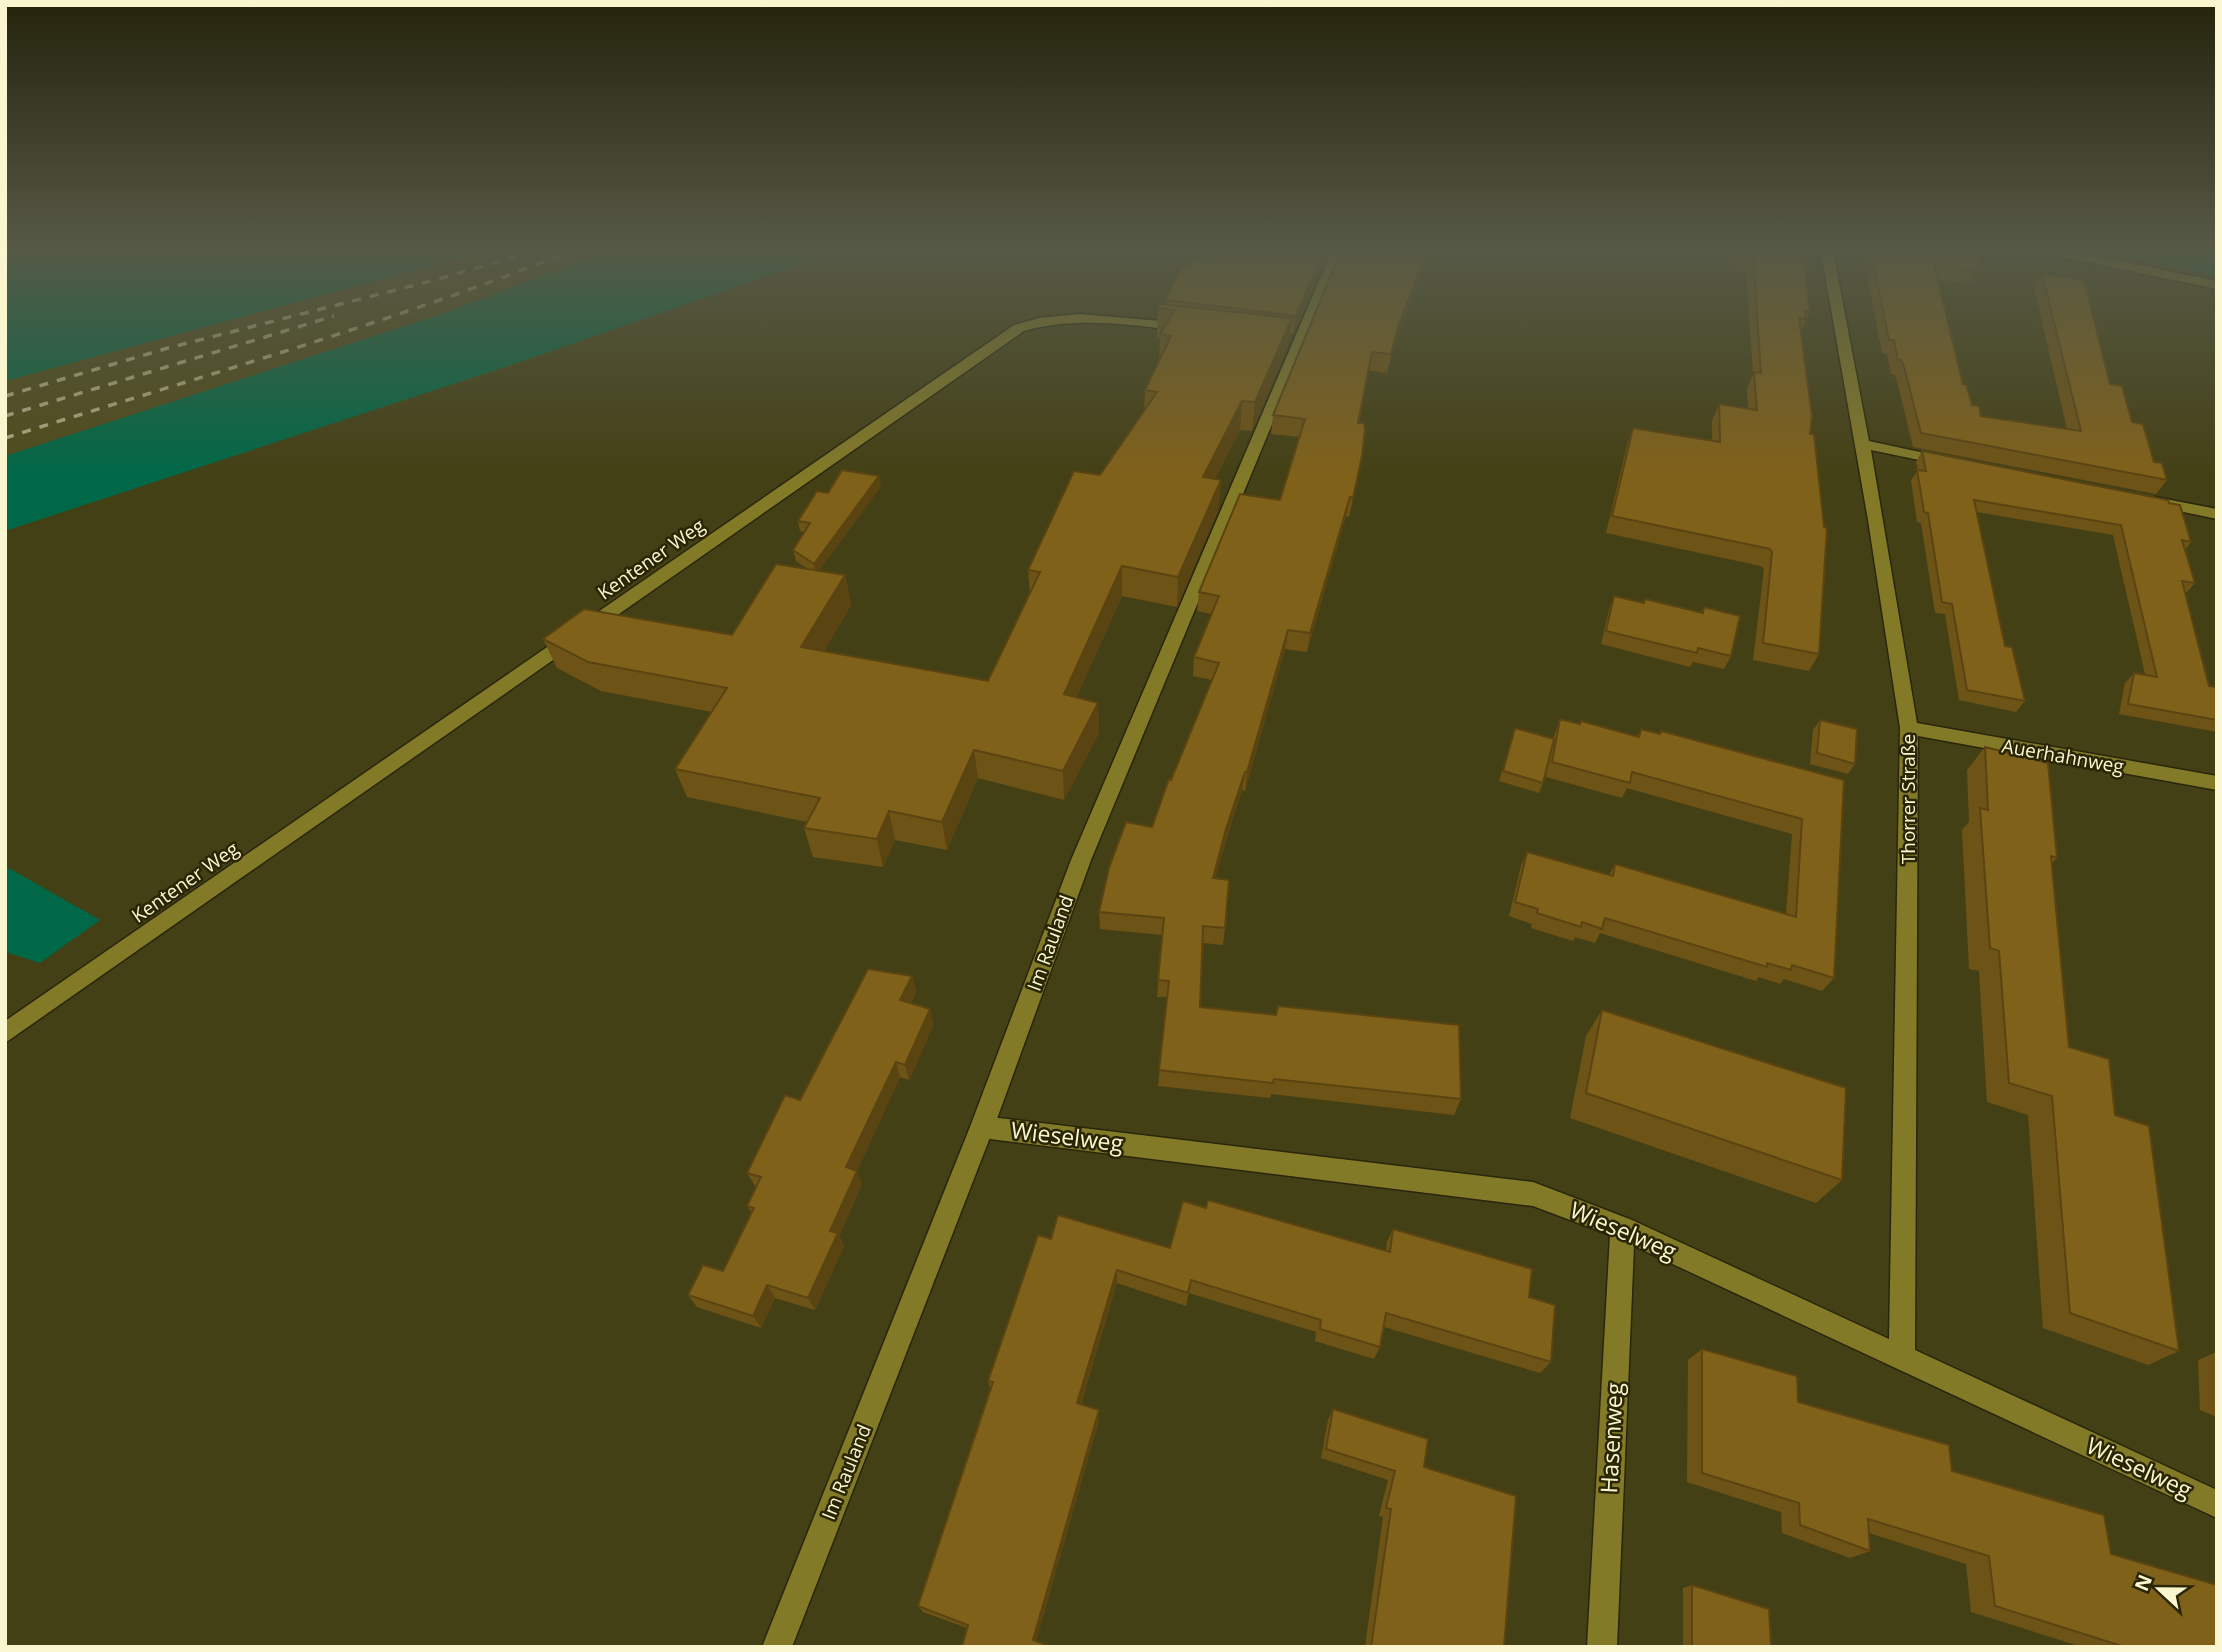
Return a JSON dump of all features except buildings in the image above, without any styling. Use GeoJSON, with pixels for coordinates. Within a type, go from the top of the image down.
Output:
{"type":"FeatureCollection","features":[{"type":"Feature","properties":{"kind":"street","name":"Kentener Weg"},"geometry":{"type":"LineString","coordinates":[[5,1033],[1019,328],[1032,323]]}},
{"type":"Feature","properties":{"kind":"street","name":"Kentener Weg"},"geometry":{"type":"LineString","coordinates":[[1139,323],[1204,329]]}},
{"type":"Feature","properties":{"kind":"street","name":"Im Rauland"},"geometry":{"type":"LineString","coordinates":[[777,1647],[982,1127],[1081,860],[1308,323]]}},
{"type":"Feature","properties":{"kind":"street","name":"Thorrer Straße"},"geometry":{"type":"LineString","coordinates":[[1840,323],[1909,728],[1902,1359]]}},
{"type":"Feature","properties":{"kind":"street"},"geometry":{"type":"LineString","coordinates":[[1278,338],[1300,341]]}},
{"type":"Feature","properties":{"kind":"street"},"geometry":{"type":"LineString","coordinates":[[1862,444],[1957,464]]}},
{"type":"Feature","properties":{"kind":"street"},"geometry":{"type":"LineString","coordinates":[[2134,498],[2217,514]]}},
{"type":"Feature","properties":{"kind":"street","name":"Auerhahnweg"},"geometry":{"type":"LineString","coordinates":[[1909,728],[2217,783]]}},
{"type":"Feature","properties":{"kind":"street","name":"Wieselweg"},"geometry":{"type":"LineString","coordinates":[[982,1127],[1532,1194],[1623,1228],[2217,1504]]}},
{"type":"Feature","properties":{"kind":"street","name":"Hasenweg"},"geometry":{"type":"LineString","coordinates":[[1602,1647],[1623,1228]]}},
{"type":"Feature","properties":{"kind":"shaded area"},"geometry":{"type":"Polygon","coordinates":[[[219,323],[417,323],[5,456],[5,381],[219,323]]]}},
{"type":"Feature","properties":{"kind":"green space"},"geometry":{"type":"Polygon","coordinates":[[[5,323],[219,323],[5,381],[5,323]]]}},
{"type":"Feature","properties":{"kind":"green space"},"geometry":{"type":"Polygon","coordinates":[[[414,323],[632,323],[5,531],[5,456],[414,323]]]}},
{"type":"Feature","properties":{"kind":"green space"},"geometry":{"type":"Polygon","coordinates":[[[5,866],[100,920],[40,963],[5,952],[5,866]]]}},
{"type":"Feature","properties":{"kind":"railway"},"geometry":{"type":"LineString","coordinates":[[5,396],[168,348],[266,323]]}},
{"type":"Feature","properties":{"kind":"railway"},"geometry":{"type":"LineString","coordinates":[[5,416],[311,323]]}},
{"type":"Feature","properties":{"kind":"railway"},"geometry":{"type":"LineString","coordinates":[[5,438],[372,323]]}}]}
